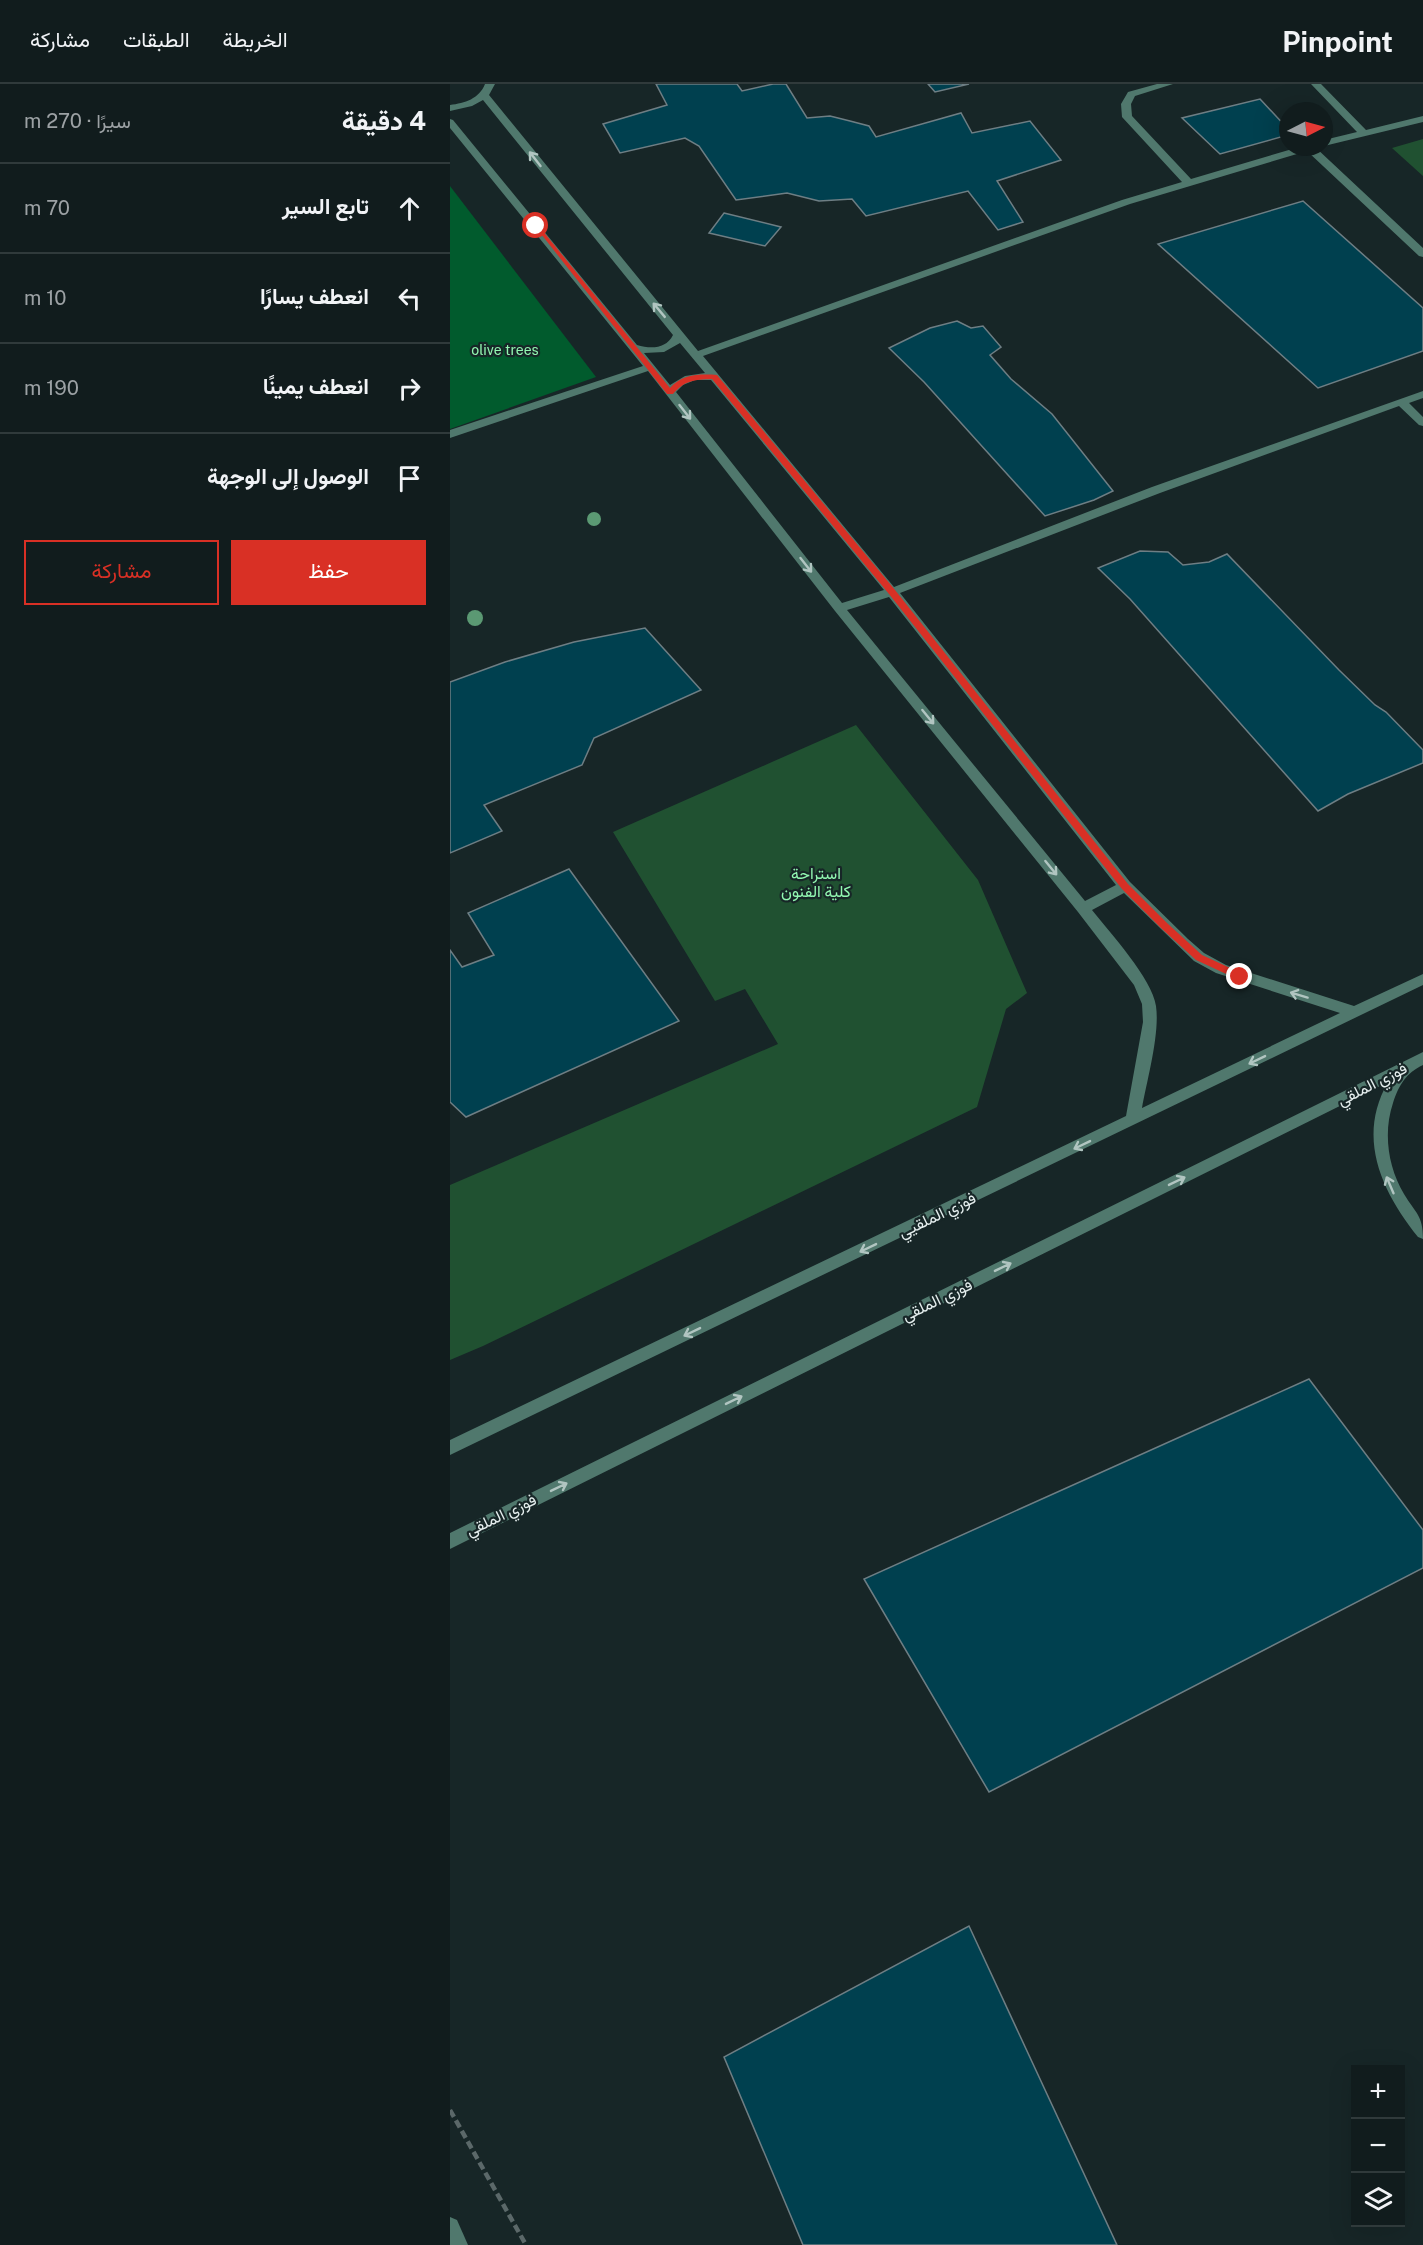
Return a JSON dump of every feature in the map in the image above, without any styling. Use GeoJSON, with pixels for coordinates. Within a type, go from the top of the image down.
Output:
{"type":"FeatureCollection","features":[{"type":"Feature","properties":{"kind":"street"},"geometry":{"type":"LineString","coordinates":[[1168,84],[1131,94],[1126,104],[1127,117],[1189,183]]}},
{"type":"Feature","properties":{"kind":"street"},"geometry":{"type":"LineString","coordinates":[[1316,84],[1363,132]]}},
{"type":"Feature","properties":{"kind":"street"},"geometry":{"type":"LineString","coordinates":[[450,108],[473,103],[491,87],[679,334],[892,592],[1125,886],[1164,926],[1199,957],[1221,969],[1355,1012]]}},
{"type":"Feature","properties":{"kind":"street"},"geometry":{"type":"LineString","coordinates":[[1333,140],[1423,119]]}},
{"type":"Feature","properties":{"kind":"street"},"geometry":{"type":"LineString","coordinates":[[450,122],[634,347],[839,608],[1083,908],[1140,983],[1149,1004],[1150,1022],[1132,1121]]}},
{"type":"Feature","properties":{"kind":"street"},"geometry":{"type":"LineString","coordinates":[[696,355],[1126,202],[1279,156]]}},
{"type":"Feature","properties":{"kind":"street"},"geometry":{"type":"LineString","coordinates":[[1319,156],[1423,254]]}},
{"type":"Feature","properties":{"kind":"street"},"geometry":{"type":"LineString","coordinates":[[634,347],[649,351],[666,348],[677,339],[679,334]]}},
{"type":"Feature","properties":{"kind":"street"},"geometry":{"type":"LineString","coordinates":[[450,434],[650,367]]}},
{"type":"Feature","properties":{"kind":"street"},"geometry":{"type":"LineString","coordinates":[[670,392],[679,382],[687,378],[714,377]]}},
{"type":"Feature","properties":{"kind":"street"},"geometry":{"type":"LineString","coordinates":[[839,608],[892,592],[1156,490],[1423,394]]}},
{"type":"Feature","properties":{"kind":"street"},"geometry":{"type":"LineString","coordinates":[[1401,402],[1423,423]]}},
{"type":"Feature","properties":{"kind":"street"},"geometry":{"type":"LineString","coordinates":[[1083,908],[1125,886]]}},
{"type":"Feature","properties":{"kind":"street","name":"فوزي الملقيي"},"geometry":{"type":"LineString","coordinates":[[450,1448],[1423,979]]}},
{"type":"Feature","properties":{"kind":"street","name":"فوزي الملقي"},"geometry":{"type":"LineString","coordinates":[[450,1541],[1423,1058]]}},
{"type":"Feature","properties":{"kind":"street"},"geometry":{"type":"LineString","coordinates":[[1403,1069],[1391,1086],[1383,1105],[1380,1147],[1392,1191],[1423,1233]]}},
{"type":"Feature","properties":{"kind":"street"},"geometry":{"type":"LineString","coordinates":[[450,2228],[458,2245]]}},
{"type":"Feature","properties":{"kind":"path"},"geometry":{"type":"LineString","coordinates":[[450,2110],[526,2245]]}},
{"type":"Feature","properties":{"kind":"green space"},"geometry":{"type":"Polygon","coordinates":[[[1423,139],[1423,176],[1392,148],[1423,139]]]}},
{"type":"Feature","properties":{"kind":"green space","name":"olive trees"},"geometry":{"type":"Polygon","coordinates":[[[450,186],[596,377],[450,429],[450,186]]]}},
{"type":"Feature","properties":{"kind":"green space","name":"استراحة كلية الفنون"},"geometry":{"type":"Polygon","coordinates":[[[856,725],[978,880],[1027,993],[1006,1009],[977,1107],[450,1360],[450,1185],[778,1044],[745,989],[715,1001],[613,832],[856,725]]]}},
{"type":"Feature","properties":{"kind":"building"},"geometry":{"type":"Polygon","coordinates":[[[656,84],[737,84],[742,91],[773,84],[786,84],[807,118],[830,116],[869,126],[876,137],[961,113],[972,133],[1030,121],[1061,160],[997,181],[1023,222],[998,230],[968,191],[866,216],[852,199],[819,201],[787,193],[736,200],[699,146],[685,138],[620,153],[603,124],[667,105],[656,84]]]}},
{"type":"Feature","properties":{"kind":"building"},"geometry":{"type":"Polygon","coordinates":[[[928,84],[969,84],[935,92],[928,84]]]}},
{"type":"Feature","properties":{"kind":"building"},"geometry":{"type":"Polygon","coordinates":[[[1260,99],[1279,119],[1279,138],[1220,154],[1182,118],[1260,99]]]}},
{"type":"Feature","properties":{"kind":"building"},"geometry":{"type":"Polygon","coordinates":[[[1303,201],[1423,308],[1423,351],[1318,388],[1158,244],[1303,201]]]}},
{"type":"Feature","properties":{"kind":"building"},"geometry":{"type":"Polygon","coordinates":[[[724,213],[781,227],[765,246],[709,233],[724,213]]]}},
{"type":"Feature","properties":{"kind":"building"},"geometry":{"type":"Polygon","coordinates":[[[957,321],[971,328],[983,326],[1001,347],[990,355],[1011,379],[1052,414],[1113,491],[1094,500],[1045,516],[924,382],[889,348],[930,328],[957,321]]]}},
{"type":"Feature","properties":{"kind":"building"},"geometry":{"type":"Polygon","coordinates":[[[1140,551],[1168,552],[1183,565],[1209,562],[1227,554],[1339,670],[1375,705],[1386,712],[1423,750],[1423,763],[1348,794],[1318,811],[1130,599],[1098,568],[1140,551]]]}},
{"type":"Feature","properties":{"kind":"building"},"geometry":{"type":"Polygon","coordinates":[[[645,628],[701,690],[594,738],[582,765],[484,805],[502,831],[450,853],[450,682],[505,662],[574,642],[645,628]]]}},
{"type":"Feature","properties":{"kind":"building"},"geometry":{"type":"Polygon","coordinates":[[[569,869],[679,1021],[466,1117],[450,1102],[450,950],[462,967],[494,955],[468,913],[569,869]]]}},
{"type":"Feature","properties":{"kind":"building"},"geometry":{"type":"Polygon","coordinates":[[[1309,1379],[1423,1530],[1423,1568],[989,1792],[864,1579],[1309,1379]]]}},
{"type":"Feature","properties":{"kind":"building"},"geometry":{"type":"Polygon","coordinates":[[[969,1926],[1117,2245],[803,2245],[724,2057],[969,1926]]]}},
{"type":"Feature","properties":{"kind":"route"},"geometry":{"type":"LineString","coordinates":[[536,226],[670,392],[679,382],[687,378],[714,377],[892,592],[1125,886],[1164,926],[1199,957],[1240,977]]}}]}
